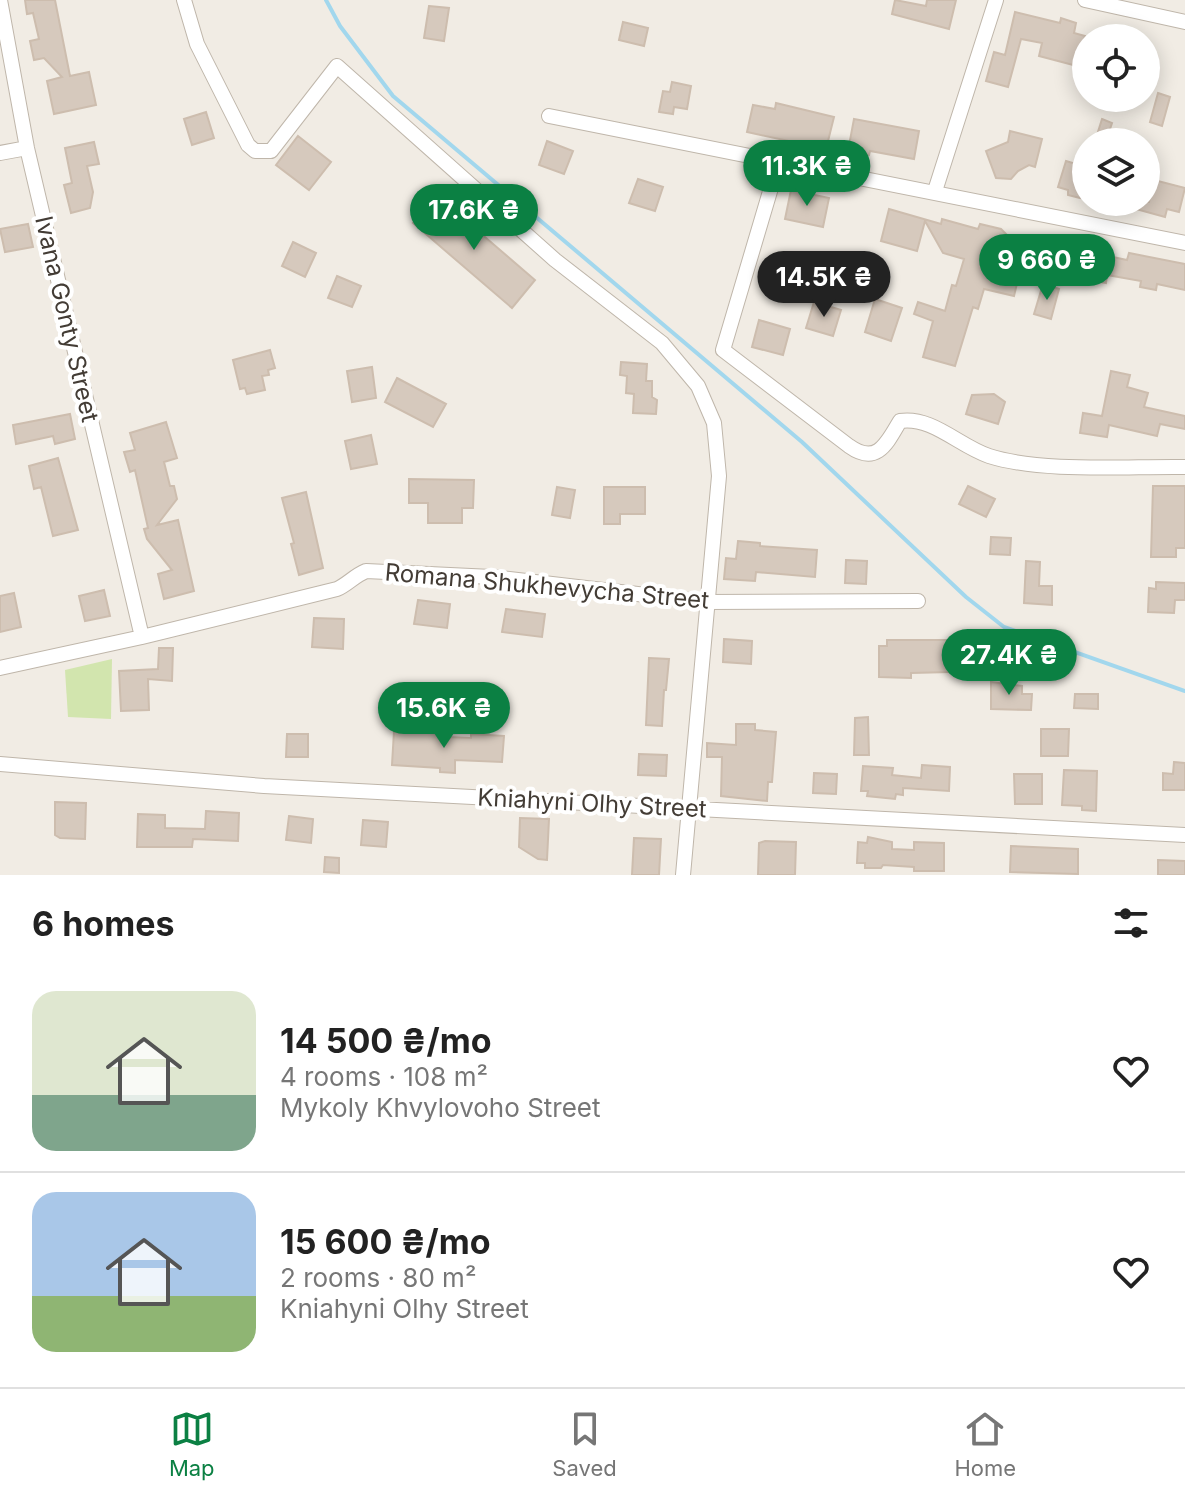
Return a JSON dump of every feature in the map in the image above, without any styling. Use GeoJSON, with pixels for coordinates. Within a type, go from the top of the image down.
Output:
{"type":"FeatureCollection","features":[{"type":"Feature","properties":{"kind":"street","name":"Ivana Gonty Street"},"geometry":{"type":"LineString","coordinates":[[0,0],[27,148],[142,637]]}},
{"type":"Feature","properties":{"kind":"street"},"geometry":{"type":"LineString","coordinates":[[184,0],[197,44],[248,145],[255,151],[271,151],[337,66],[555,260],[662,343],[698,386],[714,423],[719,476],[683,875]]}},
{"type":"Feature","properties":{"kind":"street"},"geometry":{"type":"LineString","coordinates":[[935,191],[996,0]]}},
{"type":"Feature","properties":{"kind":"street"},"geometry":{"type":"LineString","coordinates":[[1085,0],[1185,22]]}},
{"type":"Feature","properties":{"kind":"street"},"geometry":{"type":"LineString","coordinates":[[549,116],[1185,243]]}},
{"type":"Feature","properties":{"kind":"street"},"geometry":{"type":"LineString","coordinates":[[0,153],[27,148]]}},
{"type":"Feature","properties":{"kind":"street"},"geometry":{"type":"LineString","coordinates":[[779,161],[723,350],[849,446],[859,453],[872,454],[883,448],[900,421],[918,420],[987,455],[1025,465],[1185,467]]}},
{"type":"Feature","properties":{"kind":"street","name":"Romana Shukhevycha Street"},"geometry":{"type":"LineString","coordinates":[[0,668],[337,589],[366,571],[492,577],[706,602],[918,601]]}},
{"type":"Feature","properties":{"kind":"street","name":"Kniahyni Olhy Street"},"geometry":{"type":"LineString","coordinates":[[0,764],[264,786],[1185,835]]}},
{"type":"Feature","properties":{"kind":"green space"},"geometry":{"type":"Polygon","coordinates":[[[112,659],[111,719],[68,717],[65,670],[112,659]]]}},
{"type":"Feature","properties":{"kind":"building"},"geometry":{"type":"Polygon","coordinates":[[[25,0],[55,0],[70,76],[89,72],[96,105],[54,114],[47,81],[62,77],[44,58],[34,60],[30,41],[39,39],[33,13],[27,14],[25,0]]]}},
{"type":"Feature","properties":{"kind":"building"},"geometry":{"type":"Polygon","coordinates":[[[895,0],[926,6],[927,0],[956,0],[949,29],[892,14],[895,0]]]}},
{"type":"Feature","properties":{"kind":"building"},"geometry":{"type":"Polygon","coordinates":[[[429,6],[449,8],[444,41],[424,38],[429,6]]]}},
{"type":"Feature","properties":{"kind":"building"},"geometry":{"type":"Polygon","coordinates":[[[1015,12],[1060,23],[1061,18],[1076,23],[1072,24],[1072,65],[1039,56],[1042,43],[1021,39],[1008,87],[986,81],[994,52],[1005,55],[1015,12]]]}},
{"type":"Feature","properties":{"kind":"building"},"geometry":{"type":"Polygon","coordinates":[[[623,22],[648,28],[644,46],[619,40],[623,22]]]}},
{"type":"Feature","properties":{"kind":"building"},"geometry":{"type":"Polygon","coordinates":[[[672,82],[691,86],[687,109],[674,107],[673,114],[659,112],[663,91],[670,92],[672,82]]]}},
{"type":"Feature","properties":{"kind":"building"},"geometry":{"type":"Polygon","coordinates":[[[1160,94],[1170,97],[1162,126],[1150,122],[1153,112],[1160,112],[1160,94]]]}},
{"type":"Feature","properties":{"kind":"building"},"geometry":{"type":"Polygon","coordinates":[[[776,103],[834,117],[826,149],[747,132],[753,105],[775,109],[776,103]]]}},
{"type":"Feature","properties":{"kind":"building"},"geometry":{"type":"Polygon","coordinates":[[[206,112],[214,138],[192,145],[184,119],[206,112]]]}},
{"type":"Feature","properties":{"kind":"building"},"geometry":{"type":"Polygon","coordinates":[[[854,119],[919,131],[914,159],[870,151],[869,155],[848,151],[854,119]]]}},
{"type":"Feature","properties":{"kind":"building"},"geometry":{"type":"Polygon","coordinates":[[[1102,119],[1112,123],[1110,128],[1099,128],[1102,119]]]}},
{"type":"Feature","properties":{"kind":"building"},"geometry":{"type":"Polygon","coordinates":[[[1010,131],[1042,139],[1035,167],[1029,165],[1011,179],[996,178],[986,151],[1008,142],[1010,131]]]}},
{"type":"Feature","properties":{"kind":"building"},"geometry":{"type":"Polygon","coordinates":[[[298,136],[331,162],[309,190],[276,165],[298,136]]]}},
{"type":"Feature","properties":{"kind":"building"},"geometry":{"type":"Polygon","coordinates":[[[547,141],[573,151],[564,174],[539,165],[547,141]]]}},
{"type":"Feature","properties":{"kind":"building"},"geometry":{"type":"Polygon","coordinates":[[[94,142],[99,164],[87,166],[93,192],[90,208],[71,213],[64,185],[72,183],[65,148],[94,142]]]}},
{"type":"Feature","properties":{"kind":"building"},"geometry":{"type":"Polygon","coordinates":[[[1066,161],[1072,163],[1072,196],[1068,195],[1068,190],[1058,187],[1066,161]]]}},
{"type":"Feature","properties":{"kind":"building"},"geometry":{"type":"Polygon","coordinates":[[[638,179],[663,187],[655,211],[629,203],[638,179]]]}},
{"type":"Feature","properties":{"kind":"building"},"geometry":{"type":"Polygon","coordinates":[[[1160,182],[1185,188],[1179,212],[1167,209],[1165,217],[1160,216],[1160,182]]]}},
{"type":"Feature","properties":{"kind":"building"},"geometry":{"type":"Polygon","coordinates":[[[791,190],[829,198],[823,227],[785,219],[791,190]]]}},
{"type":"Feature","properties":{"kind":"building"},"geometry":{"type":"Polygon","coordinates":[[[436,195],[535,280],[512,308],[413,223],[436,195]]]}},
{"type":"Feature","properties":{"kind":"building"},"geometry":{"type":"Polygon","coordinates":[[[889,209],[941,224],[942,219],[978,229],[980,224],[1001,229],[1009,237],[1000,262],[1019,275],[1014,296],[984,289],[978,309],[973,307],[955,366],[923,357],[933,321],[914,314],[918,302],[945,311],[964,259],[943,253],[925,221],[917,251],[881,241],[889,209]]]}},
{"type":"Feature","properties":{"kind":"building"},"geometry":{"type":"Polygon","coordinates":[[[28,224],[33,247],[5,252],[0,229],[28,224]]]}},
{"type":"Feature","properties":{"kind":"building"},"geometry":{"type":"Polygon","coordinates":[[[293,242],[316,253],[305,277],[282,266],[293,242]]]}},
{"type":"Feature","properties":{"kind":"building"},"geometry":{"type":"Polygon","coordinates":[[[1085,251],[1127,260],[1129,253],[1185,264],[1185,290],[1157,284],[1156,290],[1140,287],[1141,281],[1107,275],[1106,283],[1079,278],[1085,251]]]}},
{"type":"Feature","properties":{"kind":"building"},"geometry":{"type":"Polygon","coordinates":[[[337,276],[361,286],[352,307],[328,298],[337,276]]]}},
{"type":"Feature","properties":{"kind":"building"},"geometry":{"type":"Polygon","coordinates":[[[1043,284],[1059,289],[1051,319],[1034,314],[1043,284]]]}},
{"type":"Feature","properties":{"kind":"building"},"geometry":{"type":"Polygon","coordinates":[[[875,299],[902,308],[891,341],[865,332],[875,299]]]}},
{"type":"Feature","properties":{"kind":"building"},"geometry":{"type":"Polygon","coordinates":[[[814,302],[841,310],[833,336],[806,328],[814,302]]]}},
{"type":"Feature","properties":{"kind":"building"},"geometry":{"type":"Polygon","coordinates":[[[759,320],[790,329],[783,355],[752,347],[759,320]]]}},
{"type":"Feature","properties":{"kind":"building"},"geometry":{"type":"Polygon","coordinates":[[[270,350],[275,368],[268,370],[269,375],[262,376],[265,390],[247,394],[245,388],[240,389],[233,360],[270,350]]]}},
{"type":"Feature","properties":{"kind":"building"},"geometry":{"type":"Polygon","coordinates":[[[621,362],[647,364],[646,381],[652,381],[652,397],[657,400],[656,414],[633,413],[634,394],[626,393],[627,376],[620,375],[621,362]]]}},
{"type":"Feature","properties":{"kind":"building"},"geometry":{"type":"Polygon","coordinates":[[[372,367],[376,398],[352,402],[347,371],[372,367]]]}},
{"type":"Feature","properties":{"kind":"building"},"geometry":{"type":"Polygon","coordinates":[[[1111,371],[1130,375],[1127,387],[1148,393],[1144,407],[1185,416],[1185,429],[1160,424],[1157,436],[1109,425],[1107,437],[1080,433],[1083,413],[1102,416],[1111,371]]]}},
{"type":"Feature","properties":{"kind":"building"},"geometry":{"type":"Polygon","coordinates":[[[397,378],[446,404],[433,427],[385,402],[397,378]]]}},
{"type":"Feature","properties":{"kind":"building"},"geometry":{"type":"Polygon","coordinates":[[[994,394],[1005,402],[998,424],[966,414],[972,395],[994,394]]]}},
{"type":"Feature","properties":{"kind":"building"},"geometry":{"type":"Polygon","coordinates":[[[70,414],[75,439],[55,444],[53,436],[16,444],[13,425],[70,414]]]}},
{"type":"Feature","properties":{"kind":"building"},"geometry":{"type":"Polygon","coordinates":[[[166,422],[177,458],[164,462],[177,499],[157,525],[178,520],[194,591],[164,599],[158,574],[172,570],[147,539],[144,529],[148,528],[135,470],[130,472],[124,452],[135,450],[130,433],[166,422]]]}},
{"type":"Feature","properties":{"kind":"building"},"geometry":{"type":"Polygon","coordinates":[[[371,435],[377,464],[351,469],[345,441],[371,435]]]}},
{"type":"Feature","properties":{"kind":"building"},"geometry":{"type":"Polygon","coordinates":[[[58,458],[78,530],[53,536],[41,487],[34,489],[29,466],[58,458]]]}},
{"type":"Feature","properties":{"kind":"building"},"geometry":{"type":"Polygon","coordinates":[[[409,479],[474,480],[473,508],[462,508],[462,523],[428,523],[428,503],[409,503],[409,479]]]}},
{"type":"Feature","properties":{"kind":"building"},"geometry":{"type":"Polygon","coordinates":[[[968,486],[995,499],[986,517],[959,504],[968,486]]]}},
{"type":"Feature","properties":{"kind":"building"},"geometry":{"type":"Polygon","coordinates":[[[1153,486],[1185,486],[1185,548],[1176,548],[1176,557],[1151,557],[1153,486]]]}},
{"type":"Feature","properties":{"kind":"building"},"geometry":{"type":"Polygon","coordinates":[[[557,487],[575,490],[570,518],[552,515],[557,487]]]}},
{"type":"Feature","properties":{"kind":"building"},"geometry":{"type":"Polygon","coordinates":[[[604,487],[645,487],[645,514],[620,514],[620,524],[604,524],[604,487]]]}},
{"type":"Feature","properties":{"kind":"building"},"geometry":{"type":"Polygon","coordinates":[[[306,492],[323,568],[299,575],[282,498],[306,492]]]}},
{"type":"Feature","properties":{"kind":"building"},"geometry":{"type":"Polygon","coordinates":[[[991,537],[1011,538],[1010,555],[990,554],[991,537]]]}},
{"type":"Feature","properties":{"kind":"building"},"geometry":{"type":"Polygon","coordinates":[[[738,541],[760,543],[760,546],[817,550],[815,577],[756,572],[755,581],[724,579],[726,558],[736,559],[738,541]]]}},
{"type":"Feature","properties":{"kind":"building"},"geometry":{"type":"Polygon","coordinates":[[[846,560],[867,561],[866,584],[845,583],[846,560]]]}},
{"type":"Feature","properties":{"kind":"building"},"geometry":{"type":"Polygon","coordinates":[[[1026,561],[1040,562],[1039,586],[1052,586],[1052,605],[1024,603],[1026,561]]]}},
{"type":"Feature","properties":{"kind":"building"},"geometry":{"type":"Polygon","coordinates":[[[1156,582],[1185,583],[1185,600],[1175,600],[1174,613],[1148,612],[1149,588],[1156,589],[1156,582]]]}},
{"type":"Feature","properties":{"kind":"building"},"geometry":{"type":"Polygon","coordinates":[[[104,590],[110,616],[85,621],[79,596],[104,590]]]}},
{"type":"Feature","properties":{"kind":"building"},"geometry":{"type":"Polygon","coordinates":[[[14,593],[21,627],[0,632],[0,596],[14,593]]]}},
{"type":"Feature","properties":{"kind":"building"},"geometry":{"type":"Polygon","coordinates":[[[418,600],[450,604],[447,628],[414,624],[418,600]]]}},
{"type":"Feature","properties":{"kind":"building"},"geometry":{"type":"Polygon","coordinates":[[[506,609],[545,614],[542,637],[502,632],[506,609]]]}},
{"type":"Feature","properties":{"kind":"building"},"geometry":{"type":"Polygon","coordinates":[[[314,618],[344,619],[343,649],[312,647],[314,618]]]}},
{"type":"Feature","properties":{"kind":"building"},"geometry":{"type":"Polygon","coordinates":[[[724,639],[752,641],[751,664],[723,662],[724,639]]]}},
{"type":"Feature","properties":{"kind":"building"},"geometry":{"type":"Polygon","coordinates":[[[887,640],[949,640],[950,672],[911,673],[911,678],[879,677],[879,646],[887,646],[887,640]]]}},
{"type":"Feature","properties":{"kind":"building"},"geometry":{"type":"Polygon","coordinates":[[[159,648],[173,648],[172,681],[148,679],[149,710],[121,711],[119,671],[158,669],[159,648]]]}},
{"type":"Feature","properties":{"kind":"building"},"geometry":{"type":"Polygon","coordinates":[[[649,658],[669,659],[662,726],[646,725],[649,658]]]}},
{"type":"Feature","properties":{"kind":"building"},"geometry":{"type":"Polygon","coordinates":[[[991,682],[1022,686],[1022,694],[1032,694],[1031,710],[991,709],[991,682]]]}},
{"type":"Feature","properties":{"kind":"building"},"geometry":{"type":"Polygon","coordinates":[[[1075,694],[1098,694],[1098,709],[1074,708],[1075,694]]]}},
{"type":"Feature","properties":{"kind":"building"},"geometry":{"type":"Polygon","coordinates":[[[868,717],[869,755],[854,755],[855,718],[868,717]]]}},
{"type":"Feature","properties":{"kind":"building"},"geometry":{"type":"Polygon","coordinates":[[[736,724],[755,724],[755,730],[776,732],[772,782],[768,782],[767,801],[721,796],[722,757],[707,757],[707,743],[736,745],[736,724]]]}},
{"type":"Feature","properties":{"kind":"building"},"geometry":{"type":"Polygon","coordinates":[[[1041,729],[1069,729],[1068,756],[1041,756],[1041,729]]]}},
{"type":"Feature","properties":{"kind":"building"},"geometry":{"type":"Polygon","coordinates":[[[394,731],[447,734],[447,737],[471,738],[471,734],[504,736],[502,762],[455,760],[455,773],[440,772],[440,768],[392,765],[394,731]]]}},
{"type":"Feature","properties":{"kind":"building"},"geometry":{"type":"Polygon","coordinates":[[[287,734],[308,734],[308,757],[286,757],[287,734]]]}},
{"type":"Feature","properties":{"kind":"building"},"geometry":{"type":"Polygon","coordinates":[[[639,754],[667,755],[666,776],[638,775],[639,754]]]}},
{"type":"Feature","properties":{"kind":"building"},"geometry":{"type":"Polygon","coordinates":[[[1174,762],[1185,763],[1185,790],[1163,790],[1163,773],[1173,774],[1174,762]]]}},
{"type":"Feature","properties":{"kind":"building"},"geometry":{"type":"Polygon","coordinates":[[[922,765],[950,767],[949,791],[903,788],[903,795],[896,794],[895,799],[867,796],[868,791],[861,791],[863,766],[893,768],[892,775],[921,778],[922,765]]]}},
{"type":"Feature","properties":{"kind":"building"},"geometry":{"type":"Polygon","coordinates":[[[1064,770],[1097,771],[1096,811],[1082,810],[1082,806],[1062,805],[1064,770]]]}},
{"type":"Feature","properties":{"kind":"building"},"geometry":{"type":"Polygon","coordinates":[[[814,773],[837,774],[836,794],[813,793],[814,773]]]}},
{"type":"Feature","properties":{"kind":"building"},"geometry":{"type":"Polygon","coordinates":[[[1014,774],[1042,774],[1042,804],[1015,804],[1014,774]]]}},
{"type":"Feature","properties":{"kind":"building"},"geometry":{"type":"Polygon","coordinates":[[[55,802],[86,803],[85,839],[55,835],[55,802]]]}},
{"type":"Feature","properties":{"kind":"building"},"geometry":{"type":"Polygon","coordinates":[[[206,811],[239,813],[238,841],[193,839],[192,847],[137,847],[138,814],[165,815],[165,828],[205,829],[206,811]]]}},
{"type":"Feature","properties":{"kind":"building"},"geometry":{"type":"Polygon","coordinates":[[[289,816],[313,819],[311,843],[286,840],[289,816]]]}},
{"type":"Feature","properties":{"kind":"building"},"geometry":{"type":"Polygon","coordinates":[[[520,818],[549,819],[547,860],[538,859],[519,847],[520,818]]]}},
{"type":"Feature","properties":{"kind":"building"},"geometry":{"type":"Polygon","coordinates":[[[363,820],[388,822],[386,847],[361,845],[363,820]]]}},
{"type":"Feature","properties":{"kind":"building"},"geometry":{"type":"Polygon","coordinates":[[[868,837],[892,842],[892,849],[914,850],[914,842],[944,843],[944,871],[914,871],[914,867],[883,865],[881,868],[865,868],[865,863],[857,863],[858,842],[867,843],[868,837]]]}},
{"type":"Feature","properties":{"kind":"building"},"geometry":{"type":"Polygon","coordinates":[[[634,838],[661,839],[659,875],[632,875],[634,838]]]}},
{"type":"Feature","properties":{"kind":"building"},"geometry":{"type":"Polygon","coordinates":[[[796,842],[795,875],[758,875],[759,843],[796,842]]]}},
{"type":"Feature","properties":{"kind":"building"},"geometry":{"type":"Polygon","coordinates":[[[1011,846],[1078,849],[1078,874],[1010,872],[1011,846]]]}},
{"type":"Feature","properties":{"kind":"building"},"geometry":{"type":"Polygon","coordinates":[[[325,857],[339,858],[339,873],[324,872],[325,857]]]}},
{"type":"Feature","properties":{"kind":"building"},"geometry":{"type":"Polygon","coordinates":[[[1158,860],[1185,861],[1185,875],[1158,875],[1158,860]]]}},
{"type":"Feature","properties":{"kind":"waterway"},"geometry":{"type":"LineString","coordinates":[[326,0],[340,26],[393,96],[802,442],[966,597],[1004,627],[1185,691]]}}]}
